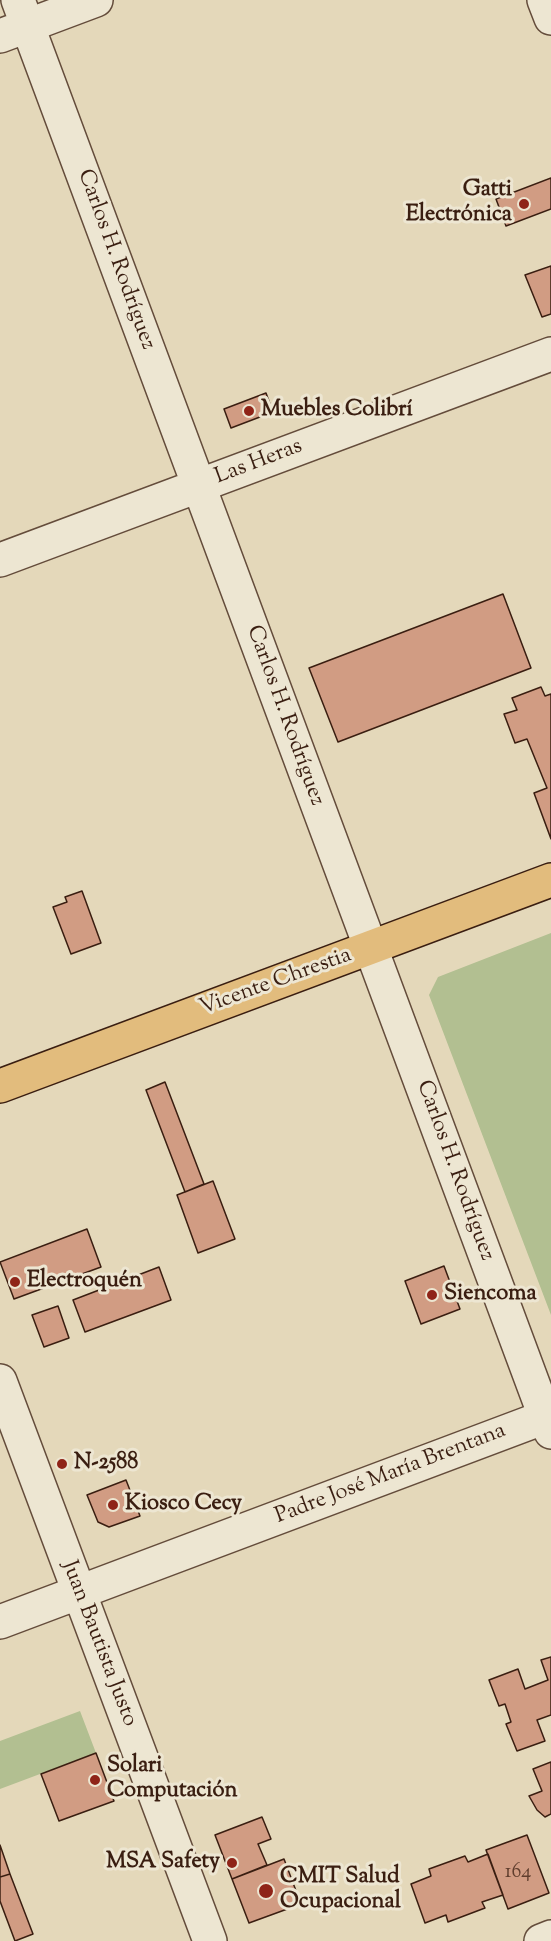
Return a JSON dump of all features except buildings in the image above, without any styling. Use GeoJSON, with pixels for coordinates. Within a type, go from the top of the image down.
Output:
{"type":"FeatureCollection","features":[{"type":"Feature","properties":{"kind":"main road","name":"Vicente Chrestia"},"geometry":{"type":"LineString","coordinates":[[0,1086],[551,880]]}},
{"type":"Feature","properties":{"kind":"street"},"geometry":{"type":"LineString","coordinates":[[15,21],[96,0]]}},
{"type":"Feature","properties":{"kind":"street"},"geometry":{"type":"LineString","coordinates":[[544,0],[551,18]]}},
{"type":"Feature","properties":{"kind":"street","name":"Carlos H. Rodríguez"},"geometry":{"type":"LineString","coordinates":[[15,21],[199,485],[548,1424]]}},
{"type":"Feature","properties":{"kind":"street","name":"Las Heras"},"geometry":{"type":"LineString","coordinates":[[0,560],[551,354]]}},
{"type":"Feature","properties":{"kind":"street","name":"Juan Bautista Justo"},"geometry":{"type":"LineString","coordinates":[[0,1381],[210,1941]]}},
{"type":"Feature","properties":{"kind":"street","name":"Padre José María Brentana"},"geometry":{"type":"LineString","coordinates":[[0,1622],[548,1424]]}},
{"type":"Feature","properties":{"kind":"street"},"geometry":{"type":"LineString","coordinates":[[541,1941],[551,1937]]}},
{"type":"Feature","properties":{"kind":"green space"},"geometry":{"type":"Polygon","coordinates":[[[551,933],[551,1315],[429,995],[438,977],[551,933]]]}},
{"type":"Feature","properties":{"kind":"green space"},"geometry":{"type":"Polygon","coordinates":[[[80,1711],[96,1753],[0,1789],[0,1741],[80,1711]]]}},
{"type":"Feature","properties":{"kind":"place","name":"Gatti Electrónica"},"geometry":{"type":"Point","coordinates":[524,204]}},
{"type":"Feature","properties":{"kind":"place","name":"Muebles Colibrí"},"geometry":{"type":"Point","coordinates":[249,411]}},
{"type":"Feature","properties":{"kind":"place","name":"Electroquén"},"geometry":{"type":"Point","coordinates":[15,1282]}},
{"type":"Feature","properties":{"kind":"place","name":"Siencoma"},"geometry":{"type":"Point","coordinates":[432,1295]}},
{"type":"Feature","properties":{"kind":"place","name":"N-2588"},"geometry":{"type":"Point","coordinates":[62,1464]}},
{"type":"Feature","properties":{"kind":"place","name":"Kiosco Cecy"},"geometry":{"type":"Point","coordinates":[113,1505]}},
{"type":"Feature","properties":{"kind":"place","name":"Solari Computación"},"geometry":{"type":"Point","coordinates":[95,1780]}},
{"type":"Feature","properties":{"kind":"place","name":"MSA Safety"},"geometry":{"type":"Point","coordinates":[232,1863]}},
{"type":"Feature","properties":{"kind":"place","name":"CMIT Salud Ocupacional"},"geometry":{"type":"Point","coordinates":[266,1891]}}]}
